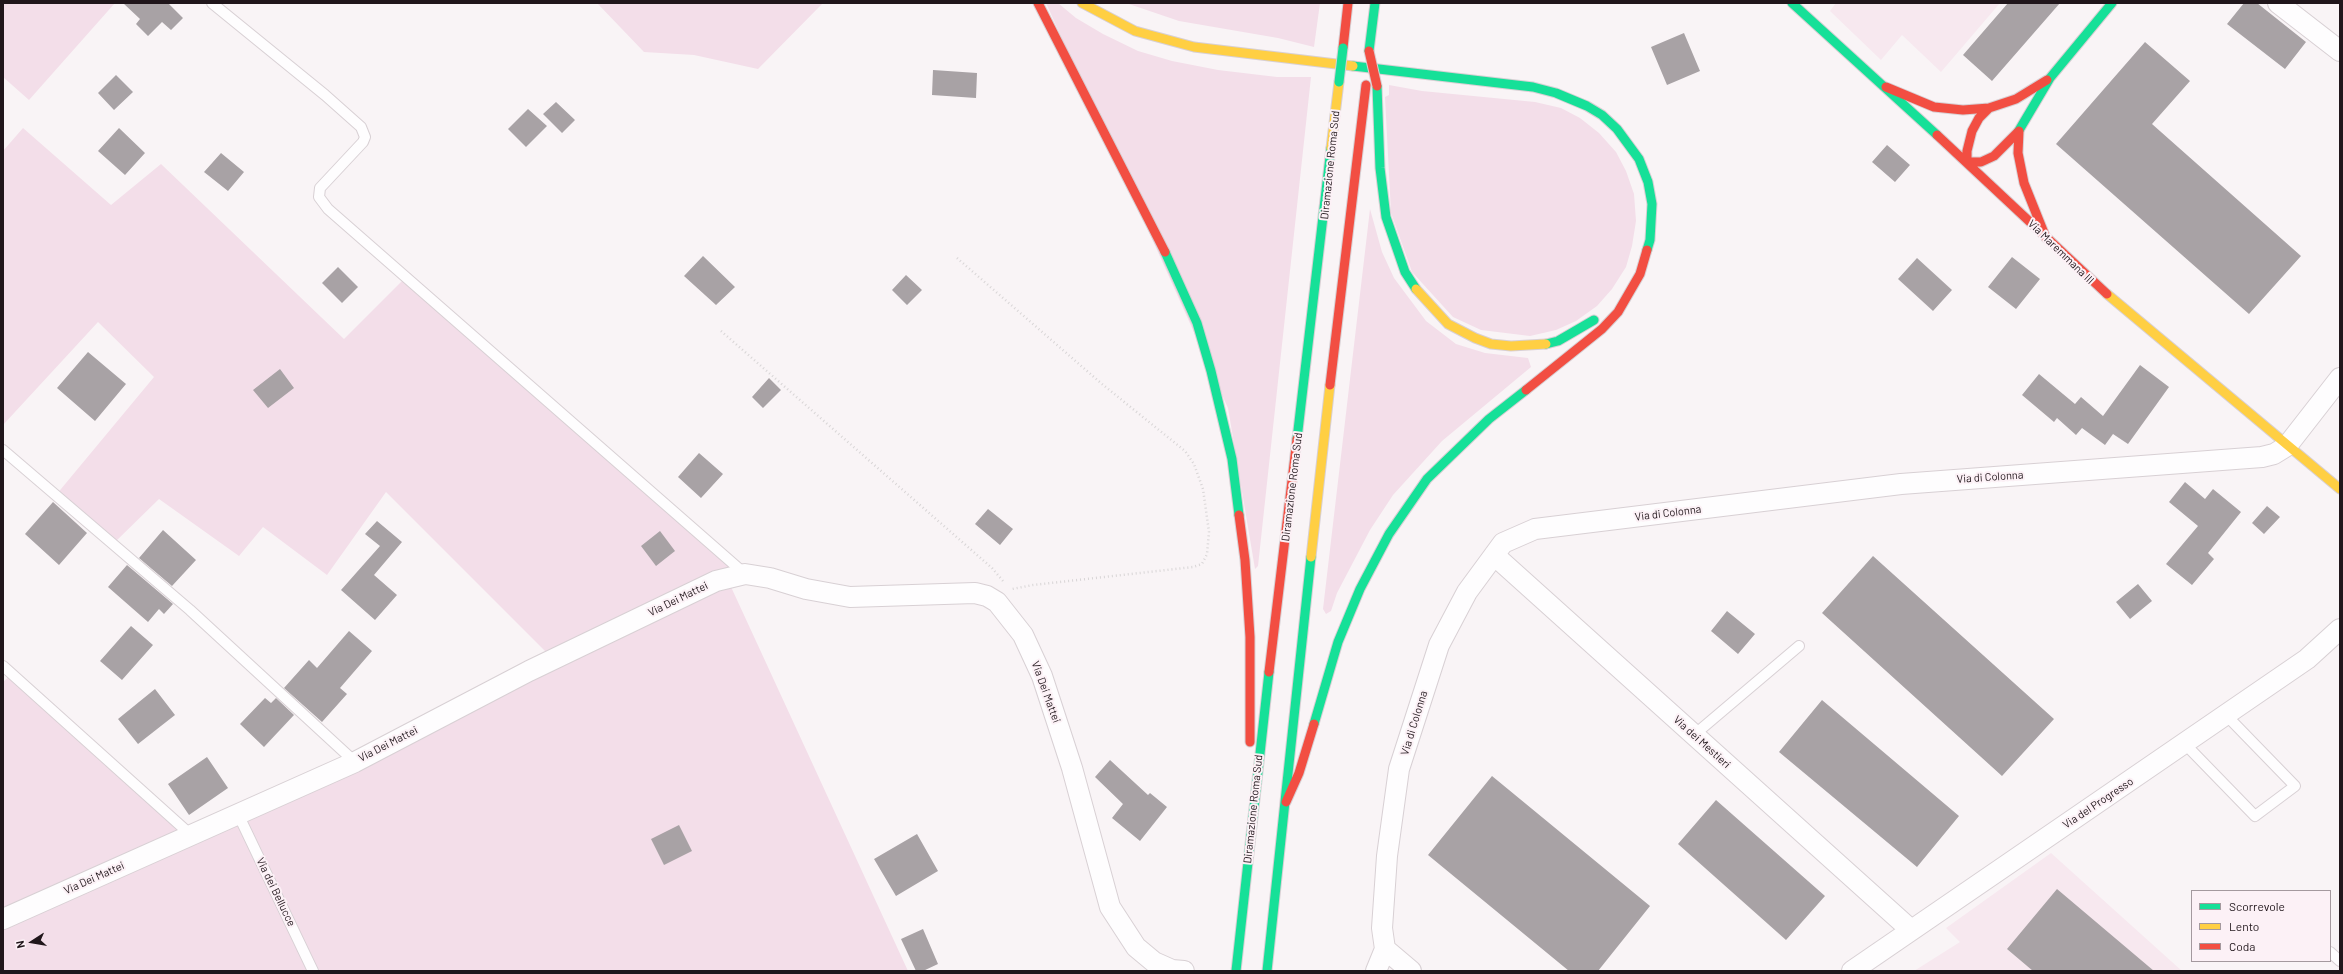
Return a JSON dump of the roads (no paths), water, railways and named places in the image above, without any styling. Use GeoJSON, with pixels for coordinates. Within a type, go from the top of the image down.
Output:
{"type":"FeatureCollection","features":[{"type":"Feature","properties":{"kind":"main road"},"geometry":{"type":"LineString","coordinates":[[1038,3],[1176,274],[1197,324],[1211,371],[1232,459],[1249,602],[1249,739],[1256,780]]}},
{"type":"Feature","properties":{"kind":"main road"},"geometry":{"type":"LineString","coordinates":[[1082,3],[1135,31],[1194,47],[1533,87],[1573,98],[1602,115],[1630,144],[1643,166],[1650,190],[1652,215],[1650,240],[1640,274],[1615,316],[1602,329],[1489,419],[1427,479],[1397,520],[1373,562],[1338,642],[1323,687],[1299,773],[1286,802]]}},
{"type":"Feature","properties":{"kind":"main road","name":"Diramazione Roma Sud"},"geometry":{"type":"LineString","coordinates":[[1236,971],[1256,780],[1348,3]]}},
{"type":"Feature","properties":{"kind":"main road"},"geometry":{"type":"LineString","coordinates":[[1267,971],[1286,802],[1313,534],[1375,3]]}},
{"type":"Feature","properties":{"kind":"main road","name":"Via Maremmana III"},"geometry":{"type":"LineString","coordinates":[[1792,3],[1967,162],[2047,239],[2128,313],[2340,489]]}},
{"type":"Feature","properties":{"kind":"main road"},"geometry":{"type":"LineString","coordinates":[[1989,108],[1979,118],[1972,131],[1967,151],[1967,162],[1980,162],[1994,156],[2020,131],[2050,78],[2112,3]]}},
{"type":"Feature","properties":{"kind":"main road"},"geometry":{"type":"LineString","coordinates":[[1369,51],[1377,86],[1380,168],[1386,217],[1405,272],[1421,296],[1448,324],[1475,338],[1502,345],[1524,347],[1558,341],[1583,328],[1625,300]]}},
{"type":"Feature","properties":{"kind":"main road"},"geometry":{"type":"LineString","coordinates":[[1882,86],[1934,107],[1963,110],[1989,108],[2016,99],[2050,78]]}},
{"type":"Feature","properties":{"kind":"main road"},"geometry":{"type":"LineString","coordinates":[[2020,131],[2018,154],[2024,183],[2047,239]]}},
{"type":"Feature","properties":{"kind":"street"},"geometry":{"type":"LineString","coordinates":[[2278,3],[2340,51]]}},
{"type":"Feature","properties":{"kind":"street"},"geometry":{"type":"LineString","coordinates":[[2287,446],[2340,378]]}},
{"type":"Feature","properties":{"kind":"street","name":"Via di Colonna"},"geometry":{"type":"LineString","coordinates":[[1385,949],[1382,928],[1387,856],[1399,769],[1438,645],[1466,592],[1503,543],[1535,528],[1901,484],[2262,457],[2274,454],[2287,446]]}},
{"type":"Feature","properties":{"kind":"street","name":"Via dei Mestieri"},"geometry":{"type":"LineString","coordinates":[[1494,555],[1911,930]]}},
{"type":"Feature","properties":{"kind":"street","name":"Via Dei Mattei"},"geometry":{"type":"LineString","coordinates":[[3,919],[355,762],[529,671],[716,581],[745,574],[770,578],[806,589],[850,596],[975,593],[987,596],[1003,596],[1042,676],[1072,768],[1110,907],[1136,947],[1154,962],[1178,970]]}},
{"type":"Feature","properties":{"kind":"street","name":"Via del Progresso"},"geometry":{"type":"LineString","coordinates":[[1852,971],[2308,659],[2340,629]]}},
{"type":"Feature","properties":{"kind":"street"},"geometry":{"type":"LineString","coordinates":[[1376,971],[1385,949],[1411,971]]}},
{"type":"Feature","properties":{"kind":"lane"},"geometry":{"type":"LineString","coordinates":[[212,3],[325,95],[361,127],[365,137],[363,142],[320,188],[319,197],[328,208],[745,574]]}},
{"type":"Feature","properties":{"kind":"lane"},"geometry":{"type":"LineString","coordinates":[[3,450],[190,610],[355,762]]}},
{"type":"Feature","properties":{"kind":"lane"},"geometry":{"type":"LineString","coordinates":[[1694,735],[1799,646]]}},
{"type":"Feature","properties":{"kind":"lane"},"geometry":{"type":"LineString","coordinates":[[3,666],[191,835]]}},
{"type":"Feature","properties":{"kind":"lane"},"geometry":{"type":"LineString","coordinates":[[2185,744],[2255,816],[2295,786],[2226,715]]}},
{"type":"Feature","properties":{"kind":"lane","name":"Via dei Bellucce"},"geometry":{"type":"LineString","coordinates":[[238,814],[314,971]]}},
{"type":"Feature","properties":{"kind":"lane"},"geometry":{"type":"LineString","coordinates":[[2331,953],[2340,961]]}}]}
